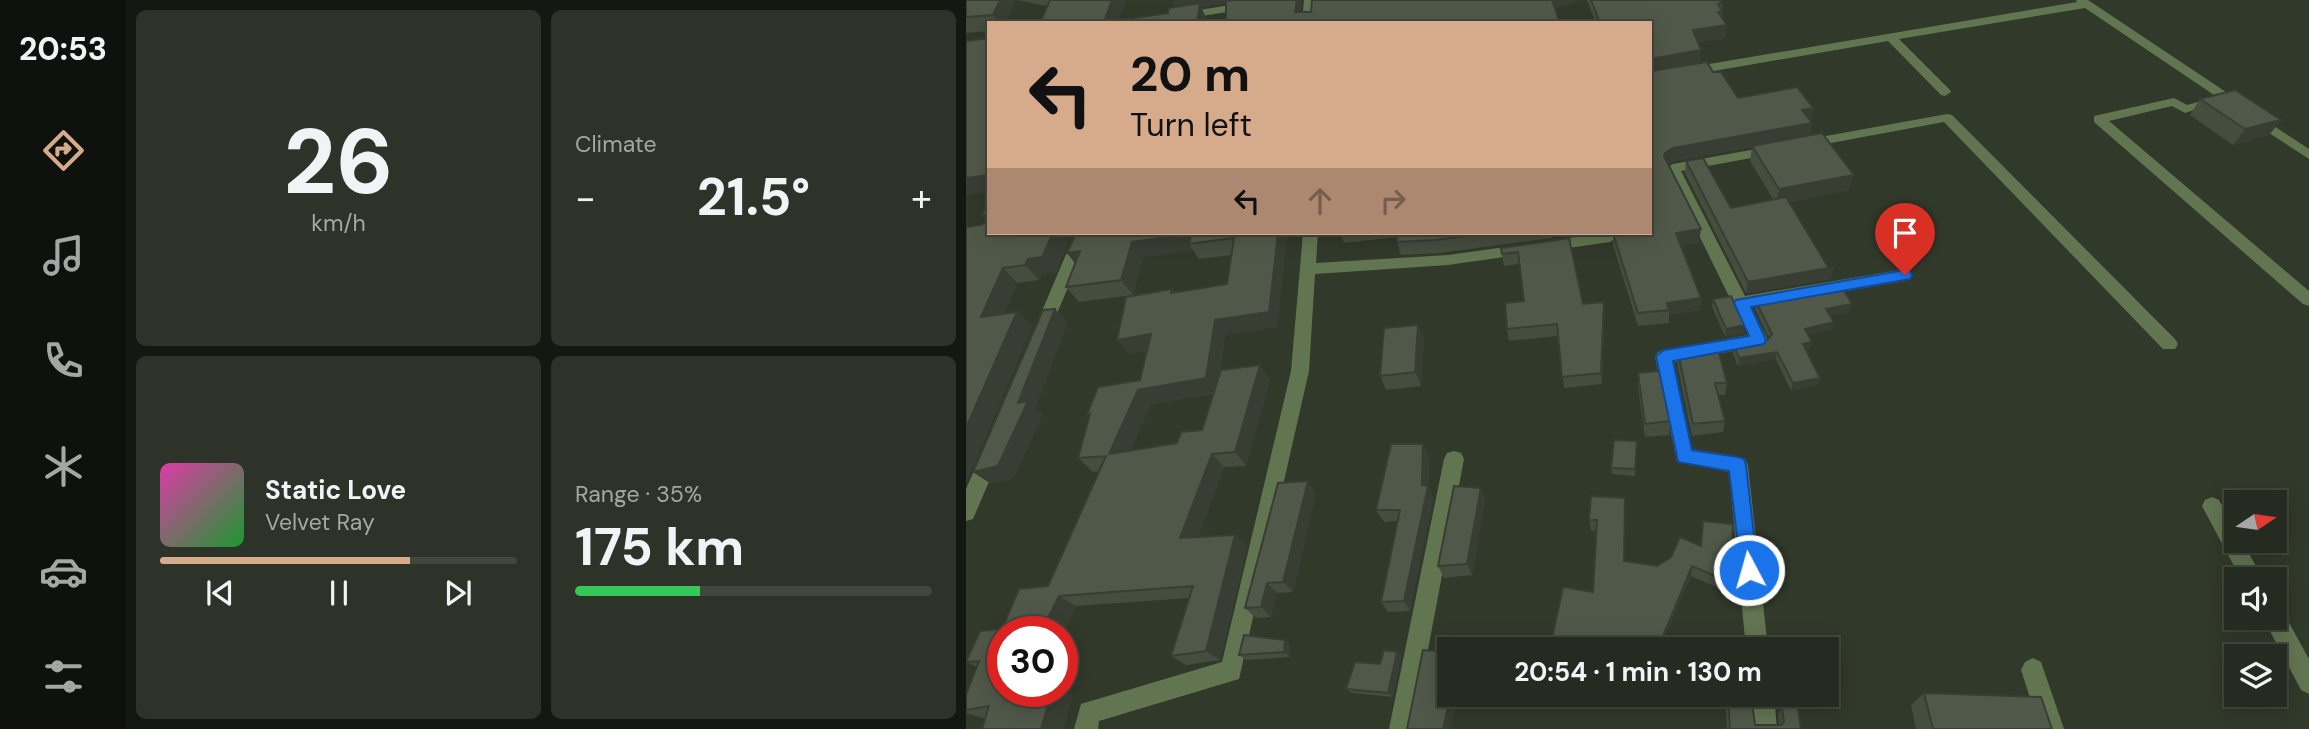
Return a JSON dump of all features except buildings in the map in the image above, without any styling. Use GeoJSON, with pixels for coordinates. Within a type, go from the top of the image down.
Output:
{"type":"FeatureCollection","features":[{"type":"Feature","properties":{"kind":"street"},"geometry":{"type":"LineString","coordinates":[[1144,21],[1284,0]]}},
{"type":"Feature","properties":{"kind":"street"},"geometry":{"type":"LineString","coordinates":[[1308,21],[1309,0]]}},
{"type":"Feature","properties":{"kind":"street"},"geometry":{"type":"LineString","coordinates":[[1652,78],[1891,38],[2084,2],[2309,155]]}},
{"type":"Feature","properties":{"kind":"street"},"geometry":{"type":"LineString","coordinates":[[1891,38],[1945,92]]}},
{"type":"Feature","properties":{"kind":"street"},"geometry":{"type":"LineString","coordinates":[[2227,99],[2185,110],[2174,102],[2099,119],[2309,300]]}},
{"type":"Feature","properties":{"kind":"street"},"geometry":{"type":"LineString","coordinates":[[1756,637],[1738,465],[1684,456],[1664,356],[1759,340],[1674,168],[1947,118],[2169,344]]}},
{"type":"Feature","properties":{"kind":"street"},"geometry":{"type":"LineString","coordinates":[[1035,347],[1082,235]]}},
{"type":"Feature","properties":{"kind":"street"},"geometry":{"type":"LineString","coordinates":[[1086,729],[1089,712],[1231,671],[1300,371],[1310,235]]}},
{"type":"Feature","properties":{"kind":"street"},"geometry":{"type":"LineString","coordinates":[[1309,269],[1474,257],[1610,237]]}},
{"type":"Feature","properties":{"kind":"street"},"geometry":{"type":"LineString","coordinates":[[1741,303],[1905,275]]}},
{"type":"Feature","properties":{"kind":"street"},"geometry":{"type":"LineString","coordinates":[[966,512],[998,436]]}},
{"type":"Feature","properties":{"kind":"street"},"geometry":{"type":"LineString","coordinates":[[1401,729],[1454,459]]}},
{"type":"Feature","properties":{"kind":"street"},"geometry":{"type":"LineString","coordinates":[[2212,506],[2245,567]]}},
{"type":"Feature","properties":{"kind":"street"},"geometry":{"type":"LineString","coordinates":[[2281,630],[2309,682]]}},
{"type":"Feature","properties":{"kind":"street"},"geometry":{"type":"LineString","coordinates":[[2032,670],[2052,729]]}},
{"type":"Feature","properties":{"kind":"street"},"geometry":{"type":"LineString","coordinates":[[1763,707],[1765,729]]}},
{"type":"Feature","properties":{"kind":"route"},"geometry":{"type":"LineString","coordinates":[[1749,570],[1738,465],[1684,456],[1664,356],[1759,340],[1741,303],[1905,275]]}}]}
